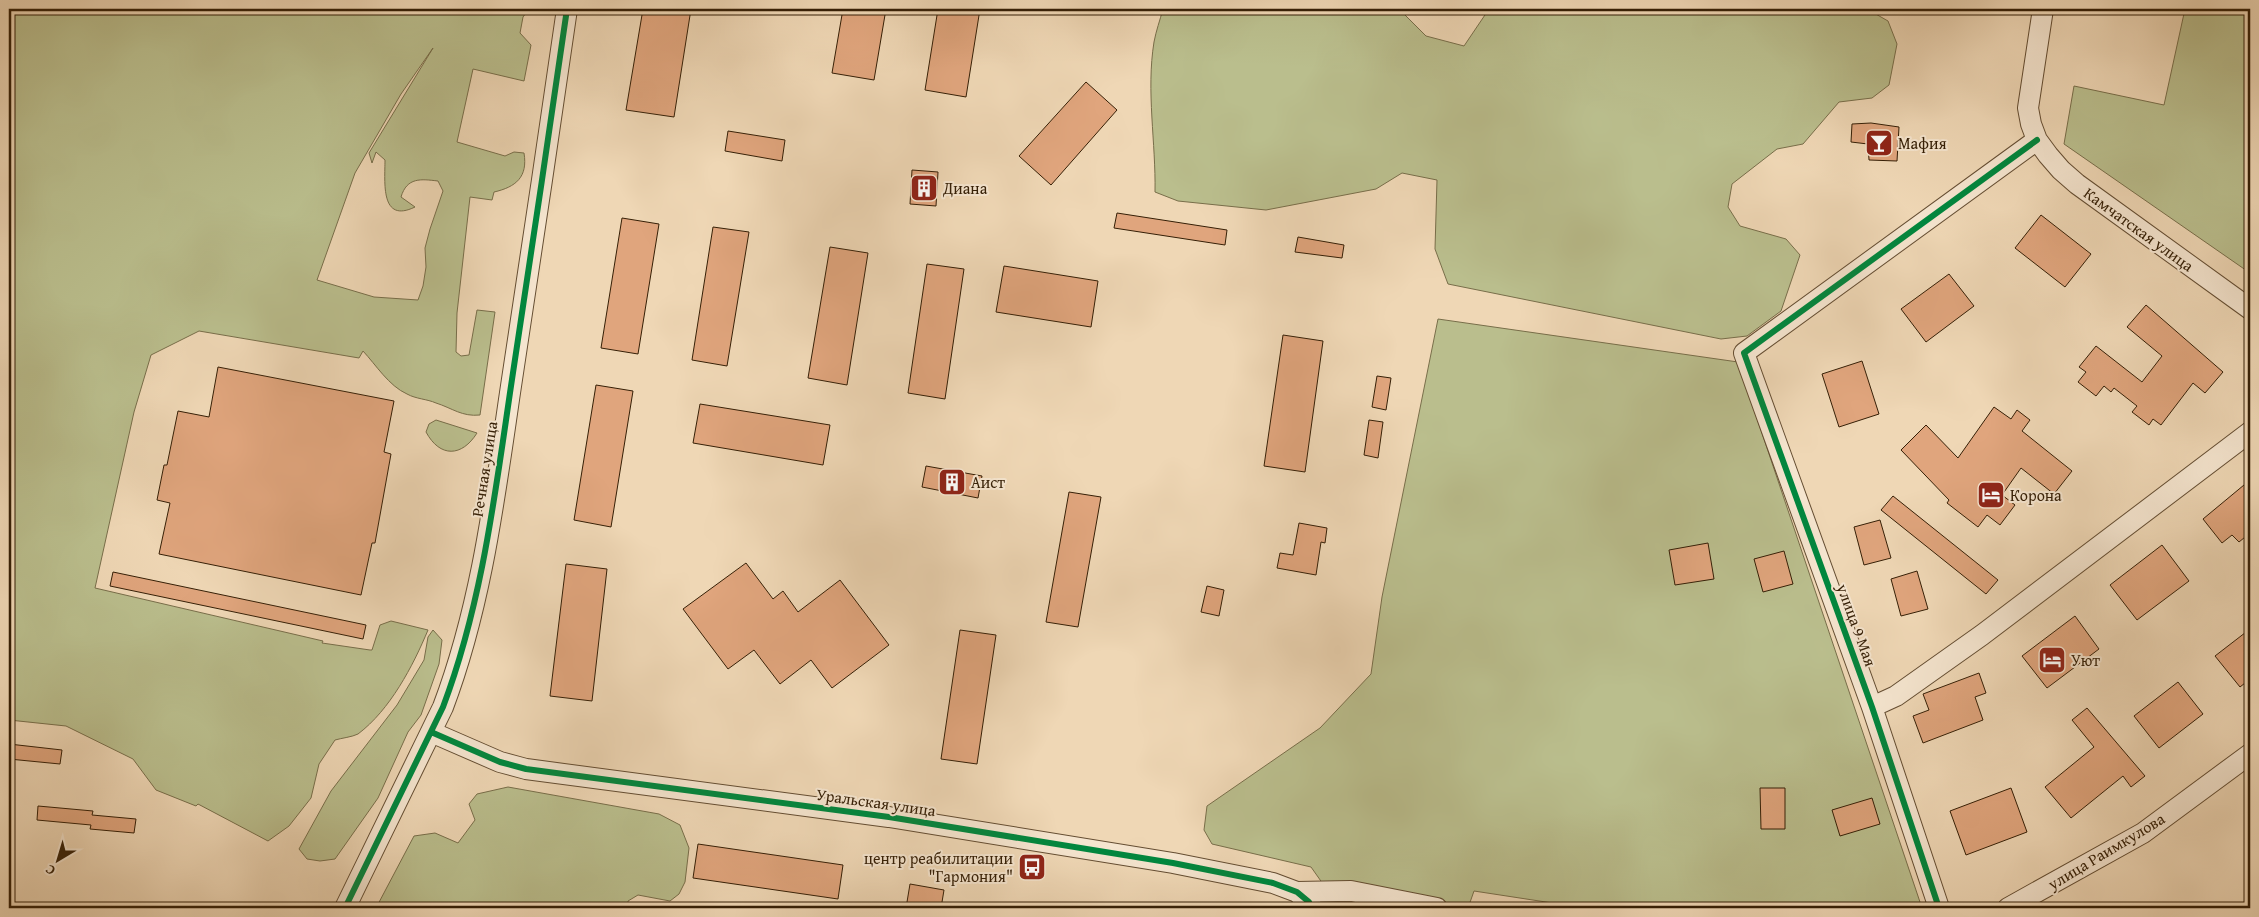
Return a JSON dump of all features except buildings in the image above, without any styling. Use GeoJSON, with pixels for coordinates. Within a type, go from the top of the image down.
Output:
{"type":"FeatureCollection","features":[{"type":"Feature","properties":{"kind":"street","name":"Речная улица"},"geometry":{"type":"LineString","coordinates":[[345,908],[432,732],[459,664],[488,535],[567,9]]}},
{"type":"Feature","properties":{"kind":"street"},"geometry":{"type":"LineString","coordinates":[[2037,140],[2028,108],[2043,9]]}},
{"type":"Feature","properties":{"kind":"street","name":"Камчатская улица"},"geometry":{"type":"LineString","coordinates":[[2037,140],[2061,170],[2077,184],[2250,309]]}},
{"type":"Feature","properties":{"kind":"street","name":"улица 9 Мая"},"geometry":{"type":"LineString","coordinates":[[1940,908],[1872,707],[1744,353],[2037,140]]}},
{"type":"Feature","properties":{"kind":"street"},"geometry":{"type":"LineString","coordinates":[[1872,707],[1902,692],[1975,641],[2250,432]]}},
{"type":"Feature","properties":{"kind":"street","name":"Уральская улица"},"geometry":{"type":"LineString","coordinates":[[432,732],[500,762],[526,769],[989,832],[1254,878],[1297,892],[1309,902],[1312,908]]}},
{"type":"Feature","properties":{"kind":"street","name":"улица Раимкулова"},"geometry":{"type":"LineString","coordinates":[[2008,908],[2143,833],[2250,754]]}},
{"type":"Feature","properties":{"kind":"street"},"geometry":{"type":"LineString","coordinates":[[1297,892],[1351,891],[1437,908]]}},
{"type":"Feature","properties":{"kind":"green space"},"geometry":{"type":"Polygon","coordinates":[[[9,9],[529,9],[523,17],[520,33],[531,45],[524,81],[473,69],[457,142],[505,156],[514,152],[524,153],[525,161],[519,180],[509,187],[494,192],[492,200],[470,197],[457,313],[456,352],[461,356],[469,355],[477,310],[495,312],[480,415],[462,413],[407,394],[394,386],[363,351],[359,358],[199,331],[151,355],[134,412],[95,588],[323,641],[322,643],[370,650],[372,650],[380,625],[391,621],[428,630],[408,672],[390,700],[370,724],[358,734],[335,740],[319,764],[311,798],[289,826],[268,841],[198,804],[196,806],[156,790],[133,759],[66,726],[9,720],[9,9]],[[433,48],[401,94],[355,173],[317,280],[374,297],[418,300],[423,286],[426,267],[425,248],[443,191],[438,181],[415,181],[407,186],[401,197],[415,207],[404,211],[396,210],[390,205],[385,189],[385,160],[376,152],[372,163],[369,153],[433,48]]]}},
{"type":"Feature","properties":{"kind":"green space"},"geometry":{"type":"Polygon","coordinates":[[[1163,9],[1399,9],[1426,36],[1464,46],[1489,9],[1867,9],[1888,21],[1897,44],[1889,85],[1872,98],[1839,102],[1803,144],[1777,149],[1732,184],[1728,207],[1740,226],[1786,239],[1800,255],[1781,311],[1747,336],[1721,339],[1448,284],[1435,249],[1437,180],[1402,173],[1376,189],[1266,210],[1178,201],[1155,192],[1151,79],[1154,42],[1163,9]]]}},
{"type":"Feature","properties":{"kind":"green space"},"geometry":{"type":"Polygon","coordinates":[[[2185,9],[2250,9],[2250,273],[2064,144],[2074,86],[2164,105],[2185,9]]]}},
{"type":"Feature","properties":{"kind":"green space"},"geometry":{"type":"Polygon","coordinates":[[[1438,319],[1738,362],[1922,908],[1585,908],[1474,891],[1468,908],[1335,908],[1335,901],[1311,867],[1212,844],[1204,830],[1207,806],[1320,728],[1371,674],[1382,597],[1438,319]]]}},
{"type":"Feature","properties":{"kind":"green space"},"geometry":{"type":"Polygon","coordinates":[[[436,420],[477,433],[465,447],[451,451],[444,450],[426,432],[429,424],[436,420]]]}},
{"type":"Feature","properties":{"kind":"green space"},"geometry":{"type":"Polygon","coordinates":[[[433,630],[442,640],[439,664],[421,715],[408,732],[378,798],[335,859],[320,861],[307,859],[299,849],[331,791],[397,705],[424,660],[428,637],[433,630]]]}},
{"type":"Feature","properties":{"kind":"green space"},"geometry":{"type":"Polygon","coordinates":[[[508,787],[659,814],[680,825],[689,848],[685,882],[679,894],[670,901],[638,895],[628,901],[628,908],[376,908],[414,836],[435,833],[458,843],[475,820],[469,804],[477,794],[508,787]]]}},
{"type":"Feature","properties":{"kind":"green space"},"geometry":{"type":"Polygon","coordinates":[[[9,902],[54,908],[9,908],[9,902]]]}},
{"type":"Feature","properties":{"kind":"cycle path"},"geometry":{"type":"LineString","coordinates":[[345,908],[443,707],[468,629],[493,508],[567,9]]}},
{"type":"Feature","properties":{"kind":"cycle path"},"geometry":{"type":"LineString","coordinates":[[1939,908],[1872,707],[1744,353],[2037,140]]}},
{"type":"Feature","properties":{"kind":"cycle path"},"geometry":{"type":"LineString","coordinates":[[431,732],[500,762],[526,769],[889,817],[1173,863],[1273,883],[1297,892],[1309,902],[1312,908]]}},
{"type":"Feature","properties":{"kind":"place","name":"Мафия"},"geometry":{"type":"Point","coordinates":[1879,143]}},
{"type":"Feature","properties":{"kind":"place","name":"Диана"},"geometry":{"type":"Point","coordinates":[924,188]}},
{"type":"Feature","properties":{"kind":"place","name":"Аист"},"geometry":{"type":"Point","coordinates":[952,482]}},
{"type":"Feature","properties":{"kind":"place","name":"Корона"},"geometry":{"type":"Point","coordinates":[1991,495]}},
{"type":"Feature","properties":{"kind":"place","name":"Уют"},"geometry":{"type":"Point","coordinates":[2052,660]}},
{"type":"Feature","properties":{"kind":"place","name":"центр реабилитации \"Гармония\""},"geometry":{"type":"Point","coordinates":[1032,867]}}]}
